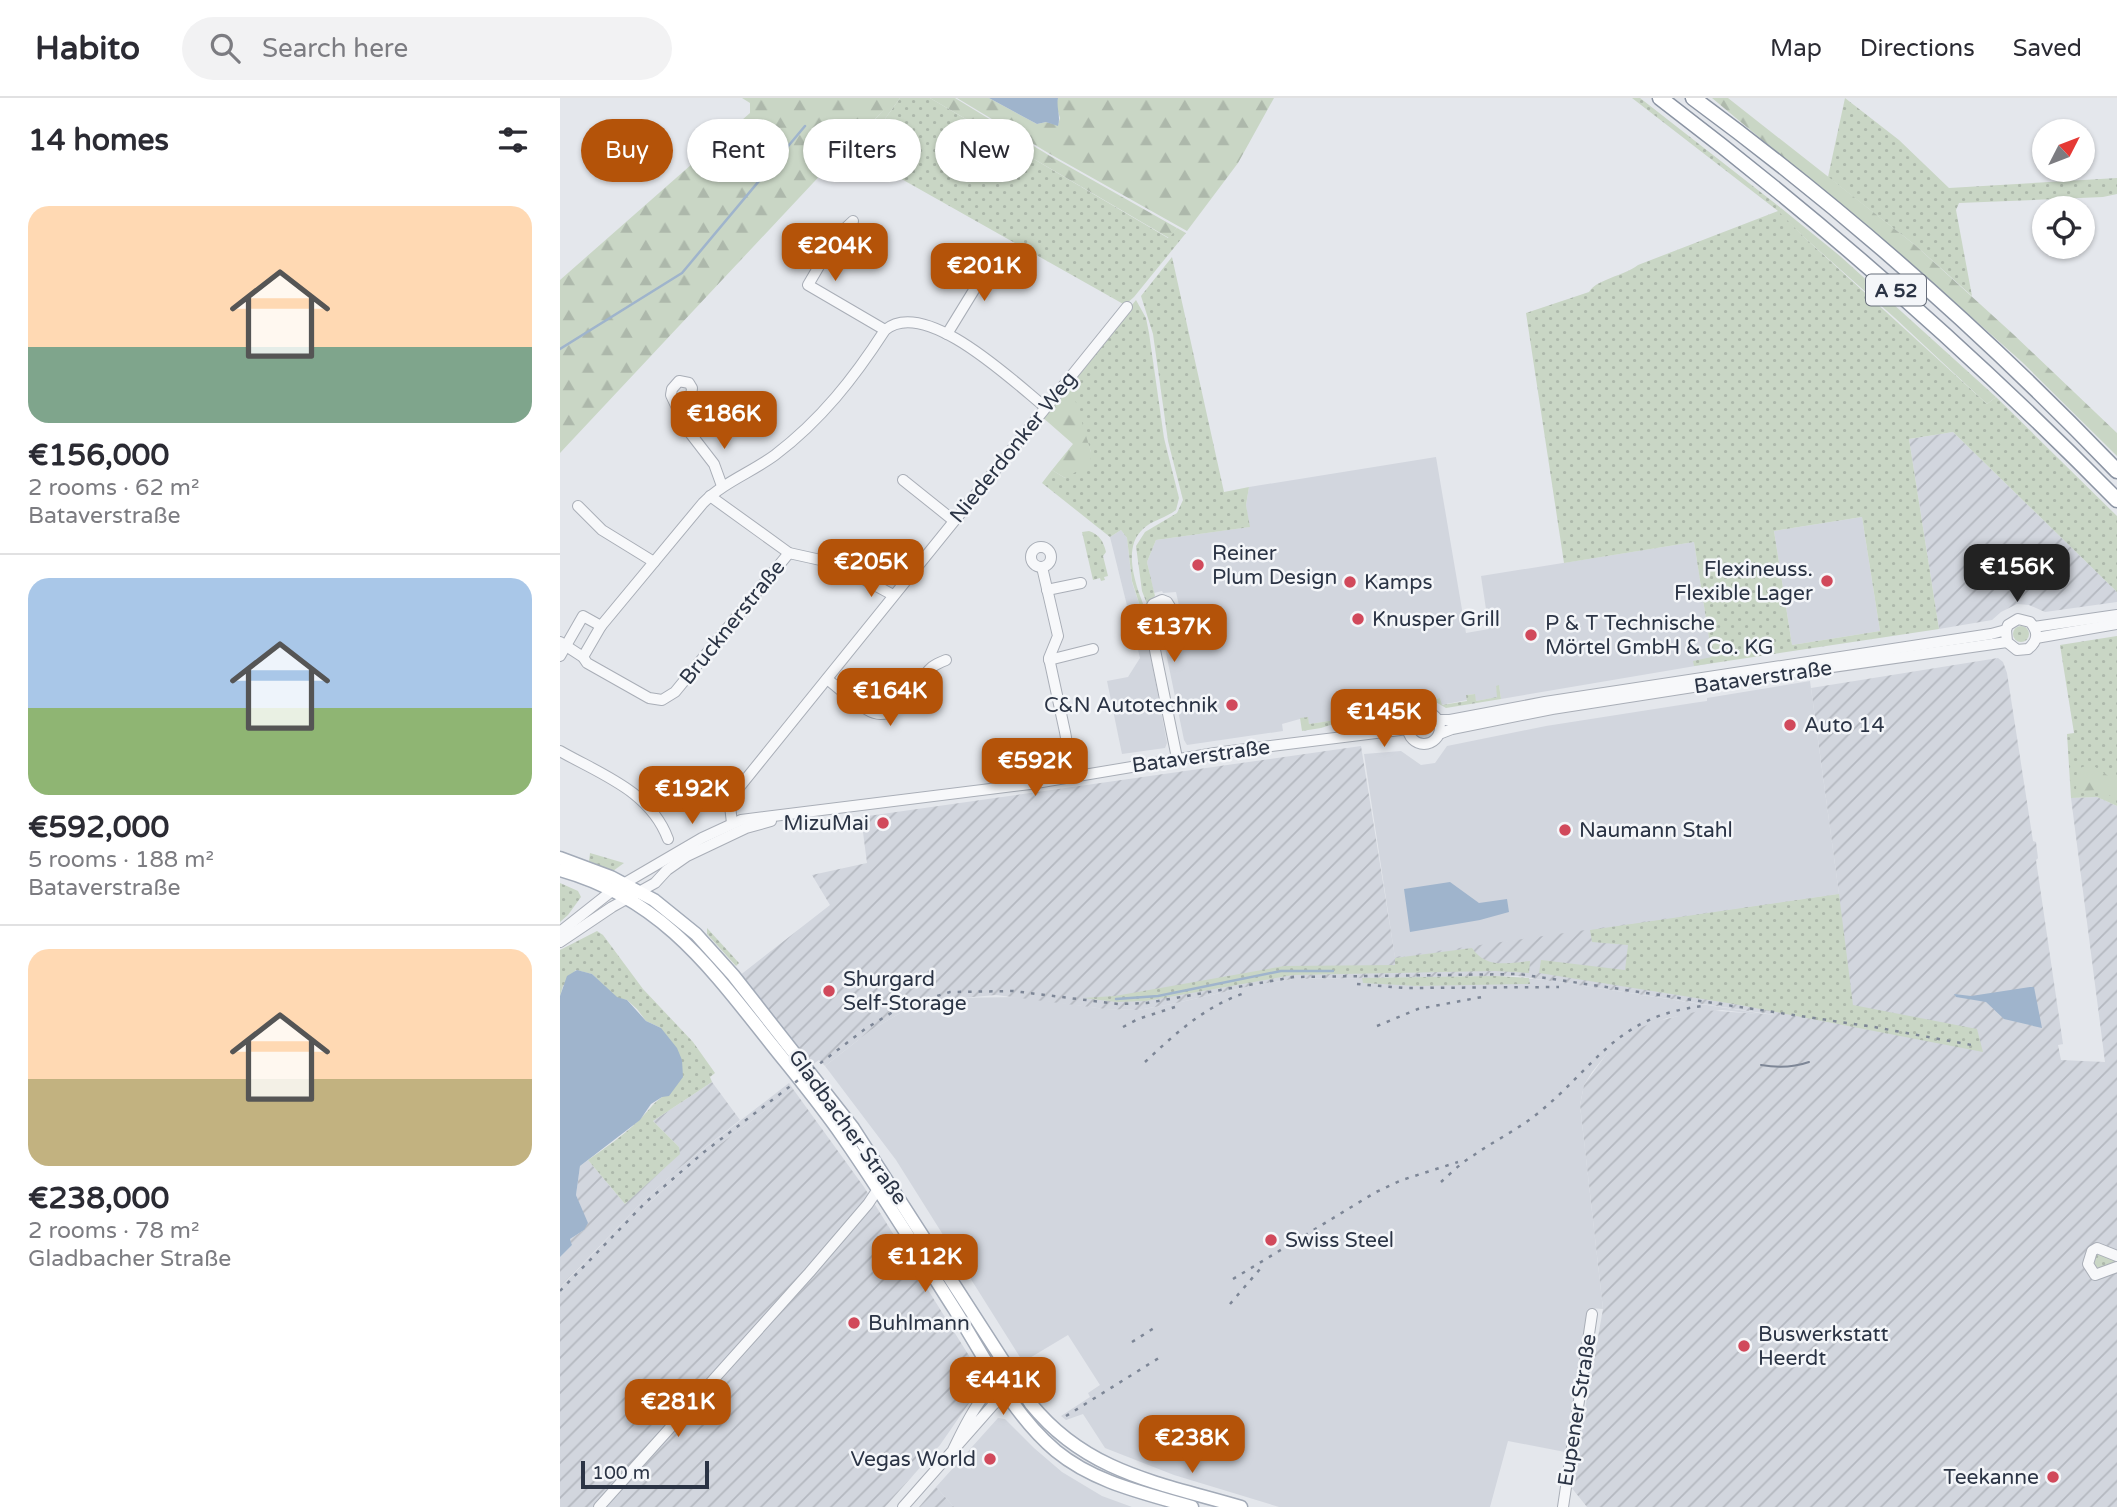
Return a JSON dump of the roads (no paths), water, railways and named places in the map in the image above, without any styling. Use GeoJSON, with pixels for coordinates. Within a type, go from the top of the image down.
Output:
{"type":"FeatureCollection","features":[{"type":"Feature","properties":{"kind":"highway","name":"A 52"},"geometry":{"type":"LineString","coordinates":[[1660,98],[1779,189],[1902,295],[2000,384],[2117,500]]}},
{"type":"Feature","properties":{"kind":"highway","name":"A 52"},"geometry":{"type":"LineString","coordinates":[[1693,98],[1792,175],[1915,279],[2014,370],[2117,471]]}},
{"type":"Feature","properties":{"kind":"main road","name":"Gladbacher Straße"},"geometry":{"type":"LineString","coordinates":[[560,858],[590,868],[641,892],[681,920],[733,975],[830,1098],[886,1177],[1015,1380],[1047,1423],[1084,1453],[1107,1466],[1241,1507]]}},
{"type":"Feature","properties":{"kind":"main road","name":"Gladbacher Straße"},"geometry":{"type":"LineString","coordinates":[[560,870],[628,899],[673,930],[705,961],[818,1103],[878,1189],[1007,1394],[1044,1440],[1079,1467],[1123,1487],[1192,1507]]}},
{"type":"Feature","properties":{"kind":"main road"},"geometry":{"type":"LineString","coordinates":[[878,1189],[886,1177]]}},
{"type":"Feature","properties":{"kind":"street"},"geometry":{"type":"LineString","coordinates":[[853,221],[836,237],[808,285],[885,330]]}},
{"type":"Feature","properties":{"kind":"street"},"geometry":{"type":"LineString","coordinates":[[947,334],[993,259],[1004,254]]}},
{"type":"Feature","properties":{"kind":"street","name":"Niederdonker Weg"},"geometry":{"type":"LineString","coordinates":[[732,823],[730,806],[733,794],[1127,307]]}},
{"type":"Feature","properties":{"kind":"street"},"geometry":{"type":"LineString","coordinates":[[563,644],[583,657],[601,626],[710,496],[772,457],[821,415],[843,391],[885,330],[897,322],[905,321],[947,334],[982,356],[1045,407]]}},
{"type":"Feature","properties":{"kind":"street"},"geometry":{"type":"LineString","coordinates":[[687,429],[715,464],[722,486]]}},
{"type":"Feature","properties":{"kind":"street"},"geometry":{"type":"LineString","coordinates":[[903,480],[953,520]]}},
{"type":"Feature","properties":{"kind":"street"},"geometry":{"type":"LineString","coordinates":[[710,496],[789,553],[834,563],[893,595]]}},
{"type":"Feature","properties":{"kind":"street"},"geometry":{"type":"LineString","coordinates":[[578,506],[602,530],[654,562]]}},
{"type":"Feature","properties":{"kind":"street","name":"Brucknerstraße"},"geometry":{"type":"LineString","coordinates":[[583,657],[587,663],[654,700],[663,700],[674,692],[789,553]]}},
{"type":"Feature","properties":{"kind":"street"},"geometry":{"type":"LineString","coordinates":[[1042,567],[1058,636],[1049,660],[1073,777]]}},
{"type":"Feature","properties":{"kind":"street"},"geometry":{"type":"LineString","coordinates":[[1047,590],[1080,583]]}},
{"type":"Feature","properties":{"kind":"street","name":"Bataverstraße"},"geometry":{"type":"LineString","coordinates":[[2117,615],[2034,626],[2018,619],[2008,625],[2006,630],[1545,702],[1450,720],[1437,720],[1427,713],[1421,713],[1411,719],[1408,730],[1410,736],[1421,744],[1432,742],[1439,734],[1452,729],[1552,709],[2007,642],[2011,647],[2022,650],[2033,644],[2036,638],[2117,624]]}},
{"type":"Feature","properties":{"kind":"street"},"geometry":{"type":"LineString","coordinates":[[560,656],[563,644],[583,616],[601,626]]}},
{"type":"Feature","properties":{"kind":"street"},"geometry":{"type":"LineString","coordinates":[[2034,626],[2036,638]]}},
{"type":"Feature","properties":{"kind":"street"},"geometry":{"type":"LineString","coordinates":[[2006,630],[2007,642]]}},
{"type":"Feature","properties":{"kind":"street"},"geometry":{"type":"LineString","coordinates":[[1049,660],[1093,649]]}},
{"type":"Feature","properties":{"kind":"street"},"geometry":{"type":"LineString","coordinates":[[1155,650],[1177,758]]}},
{"type":"Feature","properties":{"kind":"street"},"geometry":{"type":"LineString","coordinates":[[827,678],[866,710],[888,713],[901,705],[930,668],[946,660]]}},
{"type":"Feature","properties":{"kind":"street"},"geometry":{"type":"LineString","coordinates":[[1437,720],[1439,734]]}},
{"type":"Feature","properties":{"kind":"street","name":"Bataverstraße"},"geometry":{"type":"LineString","coordinates":[[560,942],[641,892],[687,856],[746,828],[788,815],[1073,777],[1177,758],[1408,730]]}},
{"type":"Feature","properties":{"kind":"street"},"geometry":{"type":"LineString","coordinates":[[560,751],[644,800],[660,820],[668,839]]}},
{"type":"Feature","properties":{"kind":"street","name":"Bataverstraße"},"geometry":{"type":"LineString","coordinates":[[560,932],[612,890],[702,838],[732,823],[788,815]]}},
{"type":"Feature","properties":{"kind":"street"},"geometry":{"type":"LineString","coordinates":[[687,856],[726,833],[732,823],[746,828]]}},
{"type":"Feature","properties":{"kind":"street"},"geometry":{"type":"LineString","coordinates":[[599,1507],[809,1273],[878,1189]]}},
{"type":"Feature","properties":{"kind":"street"},"geometry":{"type":"LineString","coordinates":[[2117,1256],[2097,1248],[2092,1251],[2088,1264],[2095,1275],[2117,1267]]}},
{"type":"Feature","properties":{"kind":"street","name":"Eupener Straße"},"geometry":{"type":"LineString","coordinates":[[1563,1507],[1592,1314]]}},
{"type":"Feature","properties":{"kind":"street"},"geometry":{"type":"LineString","coordinates":[[902,1507],[953,1450],[993,1405],[1007,1394],[1015,1380],[1007,1378],[1000,1381],[987,1394],[968,1419],[953,1450]]}},
{"type":"Feature","properties":{"kind":"water"},"geometry":{"type":"Polygon","coordinates":[[[989,98],[1058,98],[1058,126],[1046,122],[1037,124],[1034,119],[1028,119],[989,98]]]}},
{"type":"Feature","properties":{"kind":"water"},"geometry":{"type":"Polygon","coordinates":[[[1450,882],[1479,903],[1507,899],[1509,912],[1410,932],[1404,889],[1450,882]]]}},
{"type":"Feature","properties":{"kind":"water"},"geometry":{"type":"Polygon","coordinates":[[[577,970],[592,974],[617,997],[627,1000],[646,1021],[661,1028],[677,1048],[682,1060],[683,1077],[669,1096],[651,1104],[640,1120],[580,1166],[576,1195],[588,1223],[584,1230],[570,1239],[572,1245],[560,1257],[560,996],[567,976],[577,970]]]}},
{"type":"Feature","properties":{"kind":"water"},"geometry":{"type":"Polygon","coordinates":[[[2034,987],[2042,1028],[2004,1019],[1986,1002],[1956,997],[1954,994],[1971,996],[2034,987]]]}},
{"type":"Feature","properties":{"kind":"waterway"},"geometry":{"type":"LineString","coordinates":[[560,349],[682,273],[803,128]]}},
{"type":"Feature","properties":{"kind":"waterway"},"geometry":{"type":"LineString","coordinates":[[1116,999],[1158,996],[1281,971],[1333,971]]}},
{"type":"Feature","properties":{"kind":"tram line"},"geometry":{"type":"LineString","coordinates":[[1761,1065],[1785,1067],[1809,1062]]}},
{"type":"Feature","properties":{"kind":"railway"},"geometry":{"type":"LineString","coordinates":[[560,1291],[646,1202],[704,1152],[865,1029],[901,1007],[950,992],[1013,991],[1118,1004],[1147,1003],[1294,977],[1519,974],[1874,1027],[1977,1046]]}},
{"type":"Feature","properties":{"kind":"railway"},"geometry":{"type":"LineString","coordinates":[[1357,984],[1404,988],[1559,987]]}},
{"type":"Feature","properties":{"kind":"railway"},"geometry":{"type":"LineString","coordinates":[[1145,1062],[1205,1012],[1248,992]]}},
{"type":"Feature","properties":{"kind":"railway"},"geometry":{"type":"LineString","coordinates":[[1377,1026],[1418,1009],[1482,997]]}},
{"type":"Feature","properties":{"kind":"railway"},"geometry":{"type":"LineString","coordinates":[[1441,1182],[1470,1158],[1537,1114],[1628,1032],[1648,1020],[1703,1006]]}},
{"type":"Feature","properties":{"kind":"railway"},"geometry":{"type":"LineString","coordinates":[[1123,1027],[1175,1007]]}},
{"type":"Feature","properties":{"kind":"railway"},"geometry":{"type":"LineString","coordinates":[[1233,1279],[1376,1192],[1402,1180],[1458,1162]]}},
{"type":"Feature","properties":{"kind":"railway"},"geometry":{"type":"LineString","coordinates":[[1230,1304],[1260,1269]]}},
{"type":"Feature","properties":{"kind":"railway"},"geometry":{"type":"LineString","coordinates":[[1132,1342],[1154,1328]]}},
{"type":"Feature","properties":{"kind":"railway"},"geometry":{"type":"LineString","coordinates":[[1066,1416],[1162,1356]]}},
{"type":"Feature","properties":{"kind":"place","name":"Reiner Plum Design"},"geometry":{"type":"Point","coordinates":[1198,565]}},
{"type":"Feature","properties":{"kind":"place","name":"Flexineuss. Flexible Lager"},"geometry":{"type":"Point","coordinates":[1827,581]}},
{"type":"Feature","properties":{"kind":"place","name":"Kamps"},"geometry":{"type":"Point","coordinates":[1350,582]}},
{"type":"Feature","properties":{"kind":"place","name":"Knusper Grill"},"geometry":{"type":"Point","coordinates":[1358,619]}},
{"type":"Feature","properties":{"kind":"place","name":"P & T Technische Mörtel GmbH & Co. KG"},"geometry":{"type":"Point","coordinates":[1531,635]}},
{"type":"Feature","properties":{"kind":"place","name":"C&N Autotechnik"},"geometry":{"type":"Point","coordinates":[1232,705]}},
{"type":"Feature","properties":{"kind":"place","name":"Auto 14"},"geometry":{"type":"Point","coordinates":[1790,725]}},
{"type":"Feature","properties":{"kind":"place","name":"MizuMai"},"geometry":{"type":"Point","coordinates":[883,823]}},
{"type":"Feature","properties":{"kind":"place","name":"Naumann Stahl"},"geometry":{"type":"Point","coordinates":[1565,830]}},
{"type":"Feature","properties":{"kind":"place","name":"Shurgard Self-Storage"},"geometry":{"type":"Point","coordinates":[829,991]}},
{"type":"Feature","properties":{"kind":"place","name":"Swiss Steel"},"geometry":{"type":"Point","coordinates":[1271,1240]}},
{"type":"Feature","properties":{"kind":"place","name":"Buhlmann"},"geometry":{"type":"Point","coordinates":[854,1323]}},
{"type":"Feature","properties":{"kind":"place","name":"Buswerkstatt Heerdt"},"geometry":{"type":"Point","coordinates":[1744,1346]}},
{"type":"Feature","properties":{"kind":"place","name":"Vegas World"},"geometry":{"type":"Point","coordinates":[990,1459]}},
{"type":"Feature","properties":{"kind":"place","name":"Teekanne"},"geometry":{"type":"Point","coordinates":[2053,1477]}}]}
